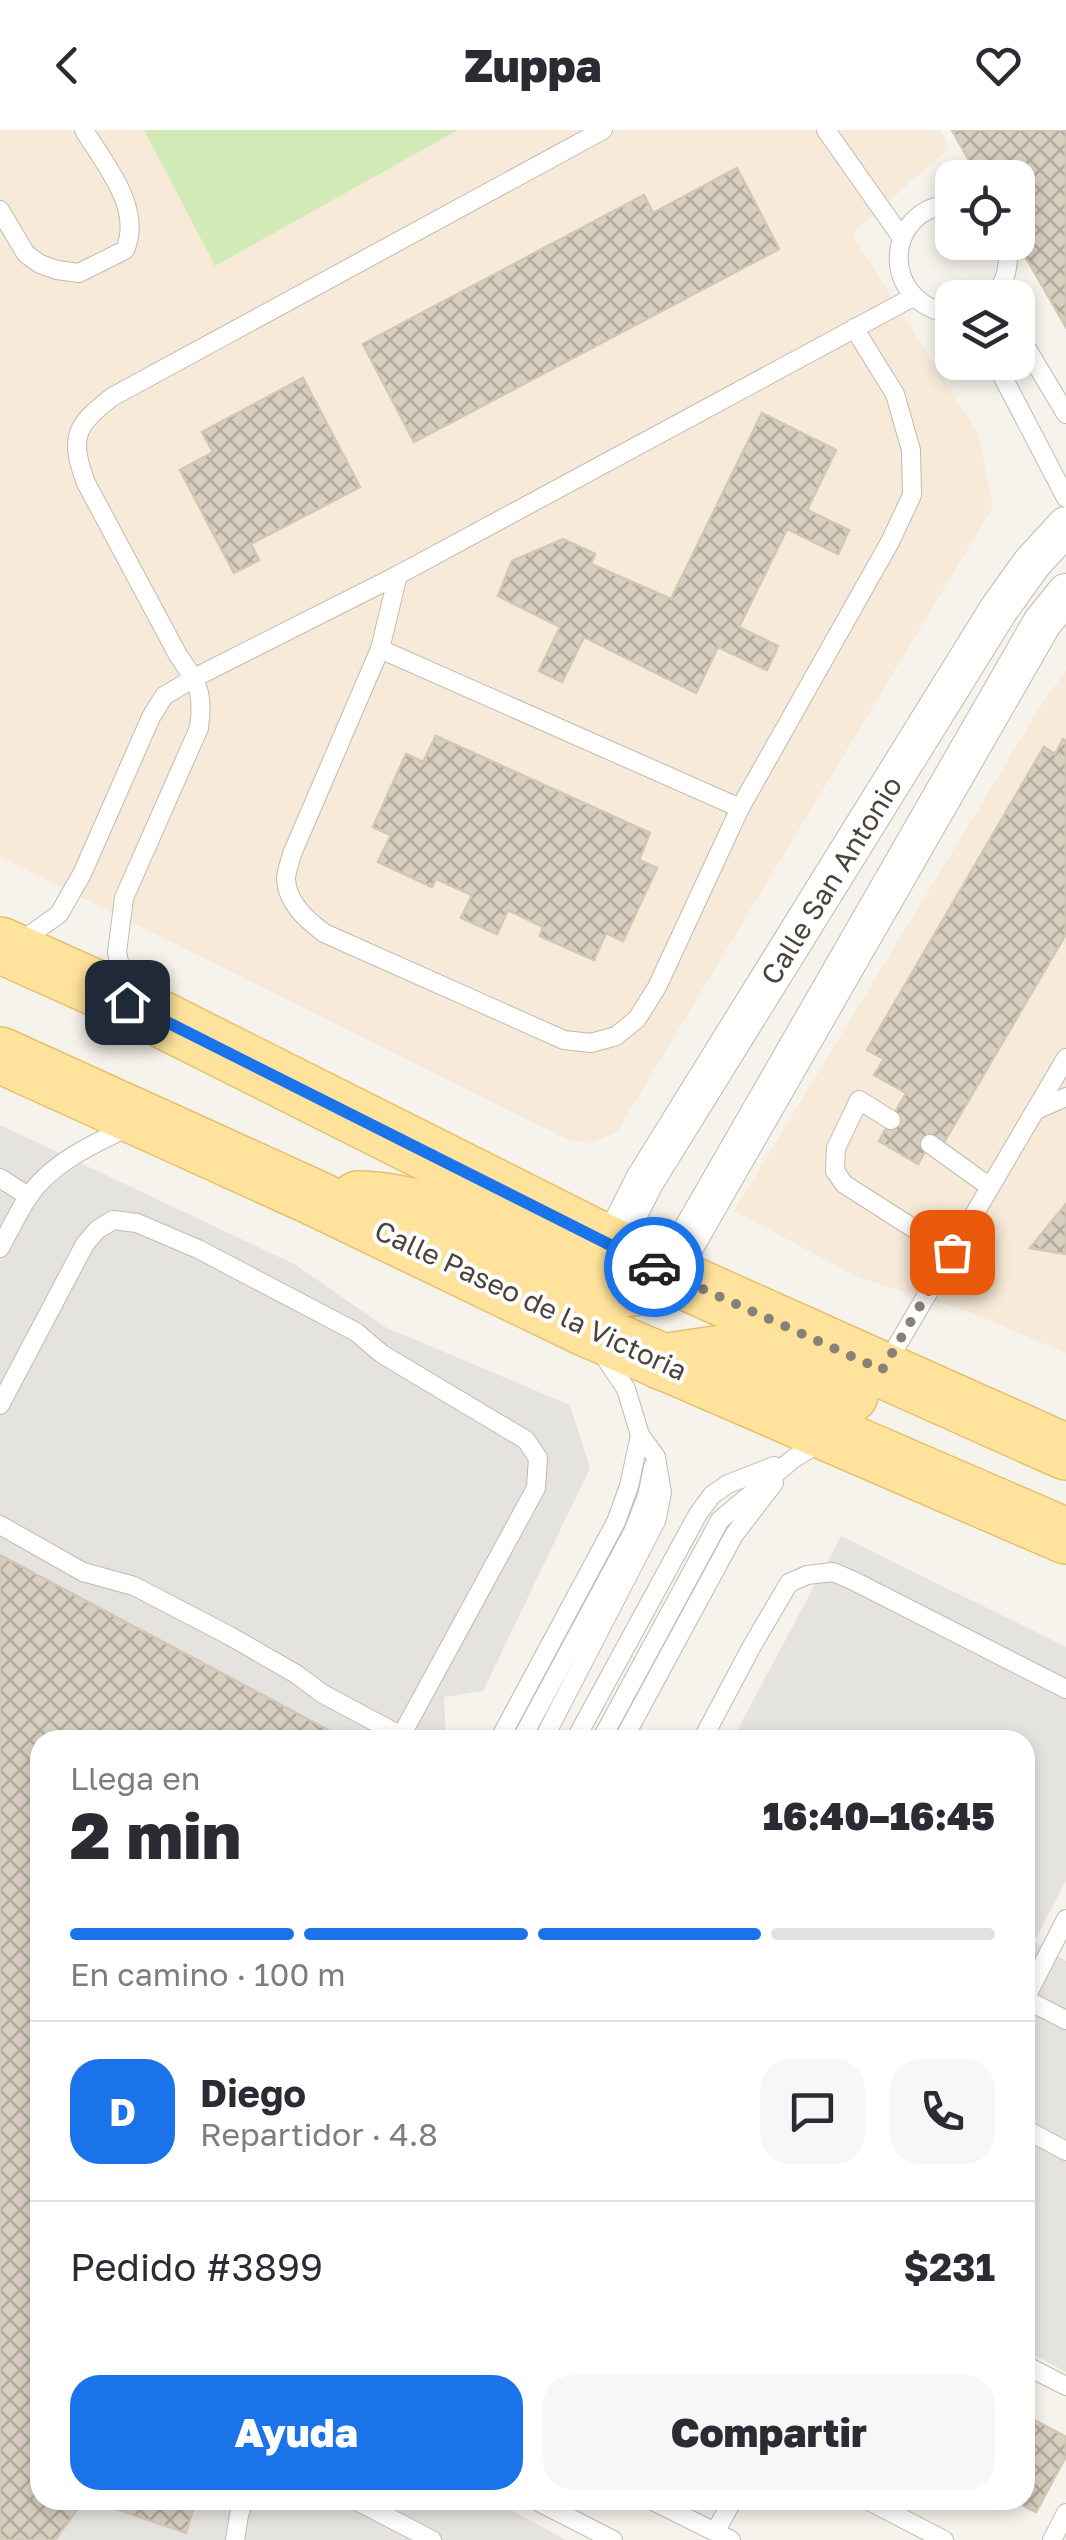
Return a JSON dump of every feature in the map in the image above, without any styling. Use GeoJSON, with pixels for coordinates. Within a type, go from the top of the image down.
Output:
{"type":"FeatureCollection","features":[{"type":"Feature","properties":{"kind":"main road"},"geometry":{"type":"LineString","coordinates":[[5,947],[127,1002],[668,1274],[1055,1442]]}},
{"type":"Feature","properties":{"kind":"main road","name":"Calle Paseo de la Victoria"},"geometry":{"type":"LineString","coordinates":[[0,1055],[662,1362],[812,1447],[1066,1536]]}},
{"type":"Feature","properties":{"kind":"main road"},"geometry":{"type":"LineString","coordinates":[[315,1198],[384,1200],[448,1216],[616,1288],[645,1287],[668,1274]]}},
{"type":"Feature","properties":{"kind":"main road"},"geometry":{"type":"LineString","coordinates":[[662,1362],[736,1351],[1066,1483]]}},
{"type":"Feature","properties":{"kind":"street","name":"Calle San Antonio"},"geometry":{"type":"LineString","coordinates":[[612,1245],[645,1180],[991,622],[1032,563],[1066,526]]}},
{"type":"Feature","properties":{"kind":"street","name":"Calle San Antonio"},"geometry":{"type":"LineString","coordinates":[[668,1274],[1042,624],[1066,594]]}},
{"type":"Feature","properties":{"kind":"lane"},"geometry":{"type":"LineString","coordinates":[[0,210],[26,254],[57,270],[79,273],[126,250],[131,237],[127,203],[84,130]]}},
{"type":"Feature","properties":{"kind":"lane"},"geometry":{"type":"LineString","coordinates":[[127,1002],[118,952],[124,898],[199,728],[203,702],[194,678],[86,483],[77,460],[77,438],[86,417],[112,397],[602,130]]}},
{"type":"Feature","properties":{"kind":"lane"},"geometry":{"type":"LineString","coordinates":[[826,130],[902,238]]}},
{"type":"Feature","properties":{"kind":"lane"},"geometry":{"type":"LineString","coordinates":[[935,208],[913,222],[898,253],[904,284],[913,297],[935,311]]}},
{"type":"Feature","properties":{"kind":"lane"},"geometry":{"type":"LineString","coordinates":[[5,947],[59,914],[82,874],[164,696],[398,575],[913,297]]}},
{"type":"Feature","properties":{"kind":"lane"},"geometry":{"type":"LineString","coordinates":[[398,575],[380,650],[292,854],[286,879],[292,900],[302,916],[324,934],[564,1040],[591,1043],[616,1036],[637,1019],[657,987],[740,808],[890,542],[912,495],[911,450],[895,394],[854,328]]}},
{"type":"Feature","properties":{"kind":"lane"},"geometry":{"type":"LineString","coordinates":[[1035,362],[1066,414]]}},
{"type":"Feature","properties":{"kind":"lane"},"geometry":{"type":"LineString","coordinates":[[1004,380],[1066,498]]}},
{"type":"Feature","properties":{"kind":"lane"},"geometry":{"type":"LineString","coordinates":[[380,650],[740,808]]}},
{"type":"Feature","properties":{"kind":"lane"},"geometry":{"type":"LineString","coordinates":[[882,1370],[1066,1058]]}},
{"type":"Feature","properties":{"kind":"lane"},"geometry":{"type":"LineString","coordinates":[[1036,1110],[1066,1097]]}},
{"type":"Feature","properties":{"kind":"lane"},"geometry":{"type":"LineString","coordinates":[[892,1120],[859,1100],[836,1148],[836,1171],[844,1184],[952,1252]]}},
{"type":"Feature","properties":{"kind":"lane"},"geometry":{"type":"LineString","coordinates":[[0,1248],[28,1196],[48,1174],[97,1142],[141,1120]]}},
{"type":"Feature","properties":{"kind":"lane"},"geometry":{"type":"LineString","coordinates":[[930,1144],[990,1187]]}},
{"type":"Feature","properties":{"kind":"lane"},"geometry":{"type":"LineString","coordinates":[[0,1178],[28,1196]]}},
{"type":"Feature","properties":{"kind":"lane"},"geometry":{"type":"LineString","coordinates":[[0,1404],[85,1244],[113,1220],[137,1223],[198,1249],[291,1297],[356,1332],[382,1354],[526,1440],[538,1458],[536,1488],[409,1730]]}},
{"type":"Feature","properties":{"kind":"lane"},"geometry":{"type":"LineString","coordinates":[[548,1730],[656,1522],[662,1493],[656,1457],[640,1435],[626,1389],[586,1328]]}},
{"type":"Feature","properties":{"kind":"lane"},"geometry":{"type":"LineString","coordinates":[[503,1730],[616,1522],[630,1486],[640,1435]]}},
{"type":"Feature","properties":{"kind":"lane"},"geometry":{"type":"LineString","coordinates":[[580,1730],[712,1494],[812,1447]]}},
{"type":"Feature","properties":{"kind":"lane"},"geometry":{"type":"LineString","coordinates":[[606,1730],[720,1520],[812,1447]]}},
{"type":"Feature","properties":{"kind":"lane"},"geometry":{"type":"LineString","coordinates":[[627,1730],[734,1535],[812,1447]]}},
{"type":"Feature","properties":{"kind":"lane"},"geometry":{"type":"LineString","coordinates":[[526,1730],[633,1532],[656,1457]]}},
{"type":"Feature","properties":{"kind":"lane"},"geometry":{"type":"LineString","coordinates":[[0,1526],[82,1572],[134,1586],[230,1636],[390,1730]]}},
{"type":"Feature","properties":{"kind":"lane"},"geometry":{"type":"LineString","coordinates":[[707,1730],[789,1583],[807,1575],[833,1572],[1066,1689]]}},
{"type":"Feature","properties":{"kind":"lane"},"geometry":{"type":"LineString","coordinates":[[1035,1980],[1066,1919]]}},
{"type":"Feature","properties":{"kind":"lane"},"geometry":{"type":"LineString","coordinates":[[1035,2005],[1066,2020]]}},
{"type":"Feature","properties":{"kind":"lane"},"geometry":{"type":"LineString","coordinates":[[1035,2134],[1066,2151]]}},
{"type":"Feature","properties":{"kind":"lane"},"geometry":{"type":"LineString","coordinates":[[1035,2370],[1066,2386]]}},
{"type":"Feature","properties":{"kind":"lane"},"geometry":{"type":"LineString","coordinates":[[235,2540],[241,2510]]}},
{"type":"Feature","properties":{"kind":"lane"},"geometry":{"type":"LineString","coordinates":[[374,2510],[432,2540]]}},
{"type":"Feature","properties":{"kind":"lane"},"geometry":{"type":"LineString","coordinates":[[554,2510],[613,2540]]}},
{"type":"Feature","properties":{"kind":"lane"},"geometry":{"type":"LineString","coordinates":[[671,2510],[723,2536],[730,2510]]}},
{"type":"Feature","properties":{"kind":"lane"},"geometry":{"type":"LineString","coordinates":[[886,2510],[944,2540]]}},
{"type":"Feature","properties":{"kind":"lane"},"geometry":{"type":"LineString","coordinates":[[1052,2540],[1066,2513]]}},
{"type":"Feature","properties":{"kind":"shaded area"},"geometry":{"type":"Polygon","coordinates":[[[0,130],[144,130],[215,266],[458,130],[940,130],[949,148],[852,234],[935,365],[935,380],[944,380],[978,433],[993,507],[617,1132],[593,1142],[569,1140],[0,857],[0,130]]]}},
{"type":"Feature","properties":{"kind":"shaded area"},"geometry":{"type":"Polygon","coordinates":[[[1066,670],[1066,1353],[964,1310],[860,1278],[734,1211],[1066,670]]]}},
{"type":"Feature","properties":{"kind":"shaded area"},"geometry":{"type":"Polygon","coordinates":[[[0,1125],[296,1265],[385,1327],[570,1405],[590,1468],[483,1691],[444,1697],[446,1730],[30,1730],[30,2510],[511,2510],[566,2540],[0,2540],[0,1125]]]}},
{"type":"Feature","properties":{"kind":"shaded area"},"geometry":{"type":"Polygon","coordinates":[[[841,1536],[1066,1647],[1066,1881],[1035,1940],[1035,1730],[737,1730],[841,1536]]]}},
{"type":"Feature","properties":{"kind":"shaded area"},"geometry":{"type":"Polygon","coordinates":[[[1035,1943],[1066,1961],[1066,2372],[1035,2355],[1035,1943]]]}},
{"type":"Feature","properties":{"kind":"green space"},"geometry":{"type":"Polygon","coordinates":[[[144,130],[458,130],[215,266],[144,130]]]}},
{"type":"Feature","properties":{"kind":"building"},"geometry":{"type":"Polygon","coordinates":[[[952,130],[1066,130],[1066,327],[1027,260],[1035,260],[1035,160],[969,160],[952,130]]]}},
{"type":"Feature","properties":{"kind":"building"},"geometry":{"type":"Polygon","coordinates":[[[737,168],[779,249],[414,442],[363,344],[644,195],[653,213],[737,168]]]}},
{"type":"Feature","properties":{"kind":"building"},"geometry":{"type":"Polygon","coordinates":[[[303,378],[360,487],[251,544],[259,560],[234,573],[180,470],[213,452],[202,432],[303,378]]]}},
{"type":"Feature","properties":{"kind":"building"},"geometry":{"type":"Polygon","coordinates":[[[762,413],[836,450],[807,510],[849,530],[838,554],[787,529],[739,627],[778,646],[767,670],[718,647],[696,693],[584,637],[562,682],[539,671],[560,627],[498,596],[512,561],[563,539],[595,554],[591,564],[671,599],[762,413]]]}},
{"type":"Feature","properties":{"kind":"building"},"geometry":{"type":"Polygon","coordinates":[[[436,736],[650,833],[639,860],[657,868],[623,941],[606,933],[594,960],[540,936],[543,927],[508,910],[497,934],[461,918],[472,895],[436,879],[432,887],[378,862],[391,835],[373,827],[406,754],[423,762],[436,736]]]}},
{"type":"Feature","properties":{"kind":"building"},"geometry":{"type":"Polygon","coordinates":[[[1063,739],[1066,934],[943,1144],[933,1138],[918,1164],[879,1141],[906,1093],[874,1075],[884,1059],[867,1050],[1044,747],[1055,754],[1063,739]]]}},
{"type":"Feature","properties":{"kind":"building"},"geometry":{"type":"Polygon","coordinates":[[[1066,1204],[1066,1254],[1030,1248],[1066,1204]]]}},
{"type":"Feature","properties":{"kind":"building"},"geometry":{"type":"Polygon","coordinates":[[[0,1555],[328,1730],[30,1730],[30,2510],[77,2510],[55,2540],[0,2540],[0,1555]]]}},
{"type":"Feature","properties":{"kind":"building"},"geometry":{"type":"Polygon","coordinates":[[[1035,2420],[1066,2437],[1066,2456],[1036,2512],[1032,2510],[1035,2420]]]}},
{"type":"Feature","properties":{"kind":"building"},"geometry":{"type":"Polygon","coordinates":[[[119,2510],[193,2510],[186,2533],[119,2510]]]}},
{"type":"Feature","properties":{"kind":"way so far"},"geometry":{"type":"LineString","coordinates":[[654,1267],[882,1370],[952,1252]]}},
{"type":"Feature","properties":{"kind":"route"},"geometry":{"type":"LineString","coordinates":[[127,1002],[654,1267]]}}]}
